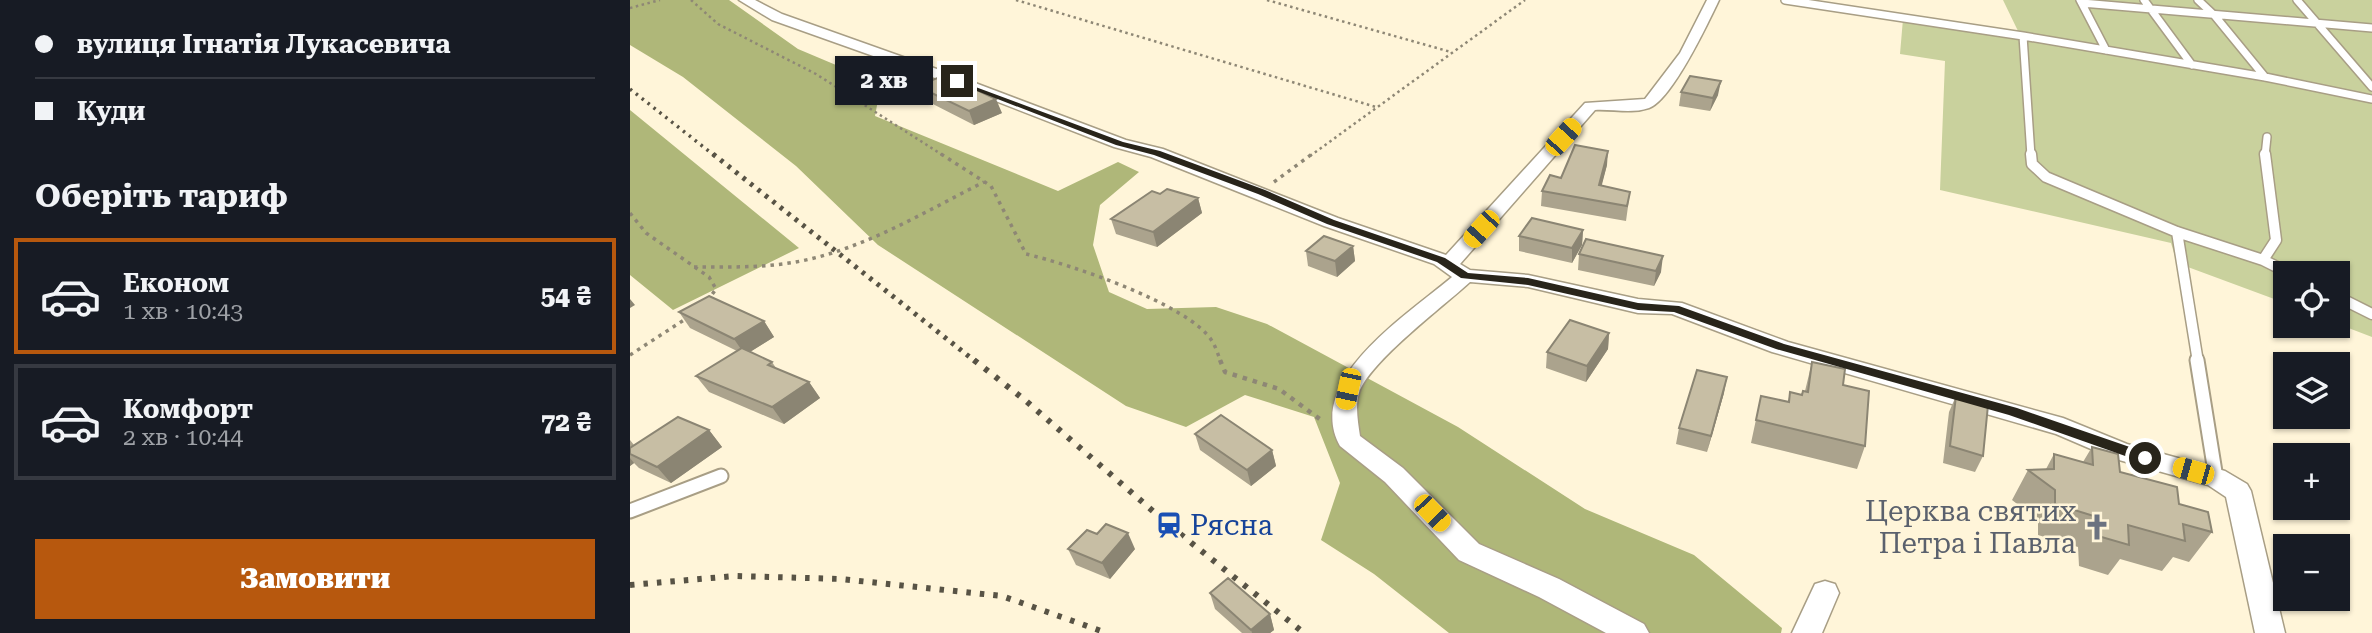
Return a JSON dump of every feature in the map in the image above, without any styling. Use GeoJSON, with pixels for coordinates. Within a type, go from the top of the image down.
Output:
{"type":"FeatureCollection","features":[{"type":"Feature","properties":{"kind":"street"},"geometry":{"type":"LineString","coordinates":[[745,0],[777,17],[957,81],[1119,144],[1157,153],[1331,222],[1441,260],[1457,270],[1528,281],[1638,306],[1675,309],[1780,346],[2012,411],[2121,451],[2217,478],[2238,491],[2270,633]]}},
{"type":"Feature","properties":{"kind":"street"},"geometry":{"type":"LineString","coordinates":[[1634,633],[1549,588],[1469,552],[1394,475],[1349,440],[1345,404],[1348,389],[1361,370],[1457,270],[1590,106],[1642,106],[1650,102],[1687,54],[1713,0]]}},
{"type":"Feature","properties":{"kind":"street"},"geometry":{"type":"LineString","coordinates":[[1807,633],[1825,593]]}},
{"type":"Feature","properties":{"kind":"lane"},"geometry":{"type":"LineString","coordinates":[[1785,0],[2023,36],[2265,77],[2372,99]]}},
{"type":"Feature","properties":{"kind":"lane"},"geometry":{"type":"LineString","coordinates":[[2144,0],[2192,65]]}},
{"type":"Feature","properties":{"kind":"lane"},"geometry":{"type":"LineString","coordinates":[[2198,0],[2215,16],[2265,77]]}},
{"type":"Feature","properties":{"kind":"lane"},"geometry":{"type":"LineString","coordinates":[[2297,0],[2372,87]]}},
{"type":"Feature","properties":{"kind":"lane"},"geometry":{"type":"LineString","coordinates":[[2081,2],[2106,50]]}},
{"type":"Feature","properties":{"kind":"lane"},"geometry":{"type":"LineString","coordinates":[[2081,2],[2372,28]]}},
{"type":"Feature","properties":{"kind":"lane"},"geometry":{"type":"LineString","coordinates":[[2023,36],[2032,164],[2046,177],[2177,232],[2273,265]]}},
{"type":"Feature","properties":{"kind":"lane"},"geometry":{"type":"LineString","coordinates":[[2263,260],[2276,240],[2265,156],[2267,137]]}},
{"type":"Feature","properties":{"kind":"lane"},"geometry":{"type":"LineString","coordinates":[[2177,232],[2217,478]]}},
{"type":"Feature","properties":{"kind":"lane"},"geometry":{"type":"LineString","coordinates":[[2350,303],[2372,314]]}},
{"type":"Feature","properties":{"kind":"lane"},"geometry":{"type":"LineString","coordinates":[[630,511],[722,476]]}},
{"type":"Feature","properties":{"kind":"path"},"geometry":{"type":"LineString","coordinates":[[630,8],[660,0]]}},
{"type":"Feature","properties":{"kind":"path"},"geometry":{"type":"LineString","coordinates":[[691,0],[718,24],[816,74],[991,186],[1026,254],[1068,264],[1136,292],[1182,316],[1212,340],[1225,372],[1279,389],[1349,440]]}},
{"type":"Feature","properties":{"kind":"path"},"geometry":{"type":"LineString","coordinates":[[1016,0],[1376,107]]}},
{"type":"Feature","properties":{"kind":"path"},"geometry":{"type":"LineString","coordinates":[[1268,0],[1451,52]]}},
{"type":"Feature","properties":{"kind":"path"},"geometry":{"type":"LineString","coordinates":[[1261,192],[1525,0]]}},
{"type":"Feature","properties":{"kind":"path"},"geometry":{"type":"LineString","coordinates":[[695,267],[763,266],[816,257],[859,241],[985,182]]}},
{"type":"Feature","properties":{"kind":"path"},"geometry":{"type":"LineString","coordinates":[[630,213],[646,233],[709,276],[716,289],[704,306]]}},
{"type":"Feature","properties":{"kind":"path"},"geometry":{"type":"LineString","coordinates":[[630,355],[693,314]]}},
{"type":"Feature","properties":{"kind":"green space"},"geometry":{"type":"Polygon","coordinates":[[[630,0],[729,0],[798,49],[881,84],[875,116],[1058,191],[1118,162],[1139,172],[1100,205],[1093,245],[1109,292],[1147,309],[1216,307],[1267,324],[1458,427],[1585,509],[1694,555],[1782,628],[1781,633],[1449,633],[1374,574],[1321,540],[1340,483],[1314,417],[1245,395],[1186,427],[1126,406],[878,245],[796,166],[683,77],[630,45],[630,0]]]}},
{"type":"Feature","properties":{"kind":"green space"},"geometry":{"type":"Polygon","coordinates":[[[2003,0],[2372,0],[2372,337],[2350,329],[2350,261],[2273,261],[2273,299],[2177,263],[2171,243],[1940,190],[1945,61],[1900,54],[1903,19],[2017,37],[2018,31],[2003,0]]]}},
{"type":"Feature","properties":{"kind":"green space"},"geometry":{"type":"Polygon","coordinates":[[[630,110],[799,248],[673,310],[630,275],[630,110]]]}},
{"type":"Feature","properties":{"kind":"building"},"geometry":{"type":"Polygon","coordinates":[[[945,75],[996,99],[969,111],[917,86],[945,75]]]}},
{"type":"Feature","properties":{"kind":"building"},"geometry":{"type":"Polygon","coordinates":[[[1690,76],[1721,81],[1713,98],[1681,92],[1690,76]]]}},
{"type":"Feature","properties":{"kind":"building"},"geometry":{"type":"Polygon","coordinates":[[[1575,145],[1608,151],[1599,185],[1630,192],[1627,206],[1542,191],[1550,175],[1561,178],[1575,145]]]}},
{"type":"Feature","properties":{"kind":"building"},"geometry":{"type":"Polygon","coordinates":[[[1167,189],[1198,198],[1153,232],[1111,219],[1152,191],[1160,194],[1167,189]]]}},
{"type":"Feature","properties":{"kind":"building"},"geometry":{"type":"Polygon","coordinates":[[[1532,218],[1583,230],[1572,248],[1519,236],[1532,218]]]}},
{"type":"Feature","properties":{"kind":"building"},"geometry":{"type":"Polygon","coordinates":[[[1324,236],[1353,246],[1335,261],[1306,251],[1324,236]]]}},
{"type":"Feature","properties":{"kind":"building"},"geometry":{"type":"Polygon","coordinates":[[[1586,239],[1663,256],[1656,271],[1579,254],[1586,239]]]}},
{"type":"Feature","properties":{"kind":"building"},"geometry":{"type":"Polygon","coordinates":[[[709,296],[764,321],[734,339],[679,312],[709,296]]]}},
{"type":"Feature","properties":{"kind":"building"},"geometry":{"type":"Polygon","coordinates":[[[1570,320],[1609,333],[1587,366],[1547,352],[1570,320]]]}},
{"type":"Feature","properties":{"kind":"building"},"geometry":{"type":"Polygon","coordinates":[[[742,348],[772,362],[768,365],[809,382],[772,407],[696,376],[742,348]]]}},
{"type":"Feature","properties":{"kind":"building"},"geometry":{"type":"Polygon","coordinates":[[[1812,362],[1845,369],[1843,385],[1869,391],[1865,446],[1756,420],[1761,396],[1789,402],[1790,392],[1802,395],[1803,391],[1808,392],[1812,362]]]}},
{"type":"Feature","properties":{"kind":"building"},"geometry":{"type":"Polygon","coordinates":[[[1697,370],[1727,377],[1711,436],[1679,428],[1697,370]]]}},
{"type":"Feature","properties":{"kind":"building"},"geometry":{"type":"Polygon","coordinates":[[[1956,396],[1988,405],[1983,456],[1950,446],[1956,396]]]}},
{"type":"Feature","properties":{"kind":"building"},"geometry":{"type":"Polygon","coordinates":[[[1221,415],[1272,450],[1247,470],[1195,434],[1221,415]]]}},
{"type":"Feature","properties":{"kind":"building"},"geometry":{"type":"Polygon","coordinates":[[[678,417],[709,430],[657,467],[630,454],[630,448],[678,417]]]}},
{"type":"Feature","properties":{"kind":"building"},"geometry":{"type":"Polygon","coordinates":[[[2092,447],[2118,454],[2120,472],[2177,487],[2179,504],[2208,512],[2212,532],[2183,524],[2185,541],[2128,525],[2129,545],[2098,536],[2097,517],[2055,504],[2055,490],[2028,470],[2054,469],[2054,454],[2093,465],[2092,447]]]}},
{"type":"Feature","properties":{"kind":"building"},"geometry":{"type":"Polygon","coordinates":[[[1106,524],[1128,533],[1102,563],[1068,549],[1087,530],[1097,534],[1106,524]]]}},
{"type":"Feature","properties":{"kind":"building"},"geometry":{"type":"Polygon","coordinates":[[[1228,578],[1270,614],[1251,630],[1210,593],[1228,578]]]}},
{"type":"Feature","properties":{"kind":"railway"},"geometry":{"type":"LineString","coordinates":[[630,89],[715,156]]}},
{"type":"Feature","properties":{"kind":"railway"},"geometry":{"type":"LineString","coordinates":[[713,154],[976,362]]}},
{"type":"Feature","properties":{"kind":"railway"},"geometry":{"type":"LineString","coordinates":[[974,360],[1026,401],[1169,525],[1304,633]]}},
{"type":"Feature","properties":{"kind":"railway"},"geometry":{"type":"LineString","coordinates":[[630,585],[735,576],[841,579],[1002,596],[1107,633]]}},
{"type":"Feature","properties":{"kind":"place","name":"Рясна"},"geometry":{"type":"Point","coordinates":[1169,525]}},
{"type":"Feature","properties":{"kind":"place","name":"Церква святих Петра і Павла"},"geometry":{"type":"Point","coordinates":[2097,527]}},
{"type":"Feature","properties":{"kind":"route"},"geometry":{"type":"LineString","coordinates":[[957,81],[1119,144],[1157,153],[1331,222],[1441,260],[1465,276],[1528,281],[1638,306],[1675,309],[1713,320],[1780,346],[2012,411],[2145,458]]}}]}
